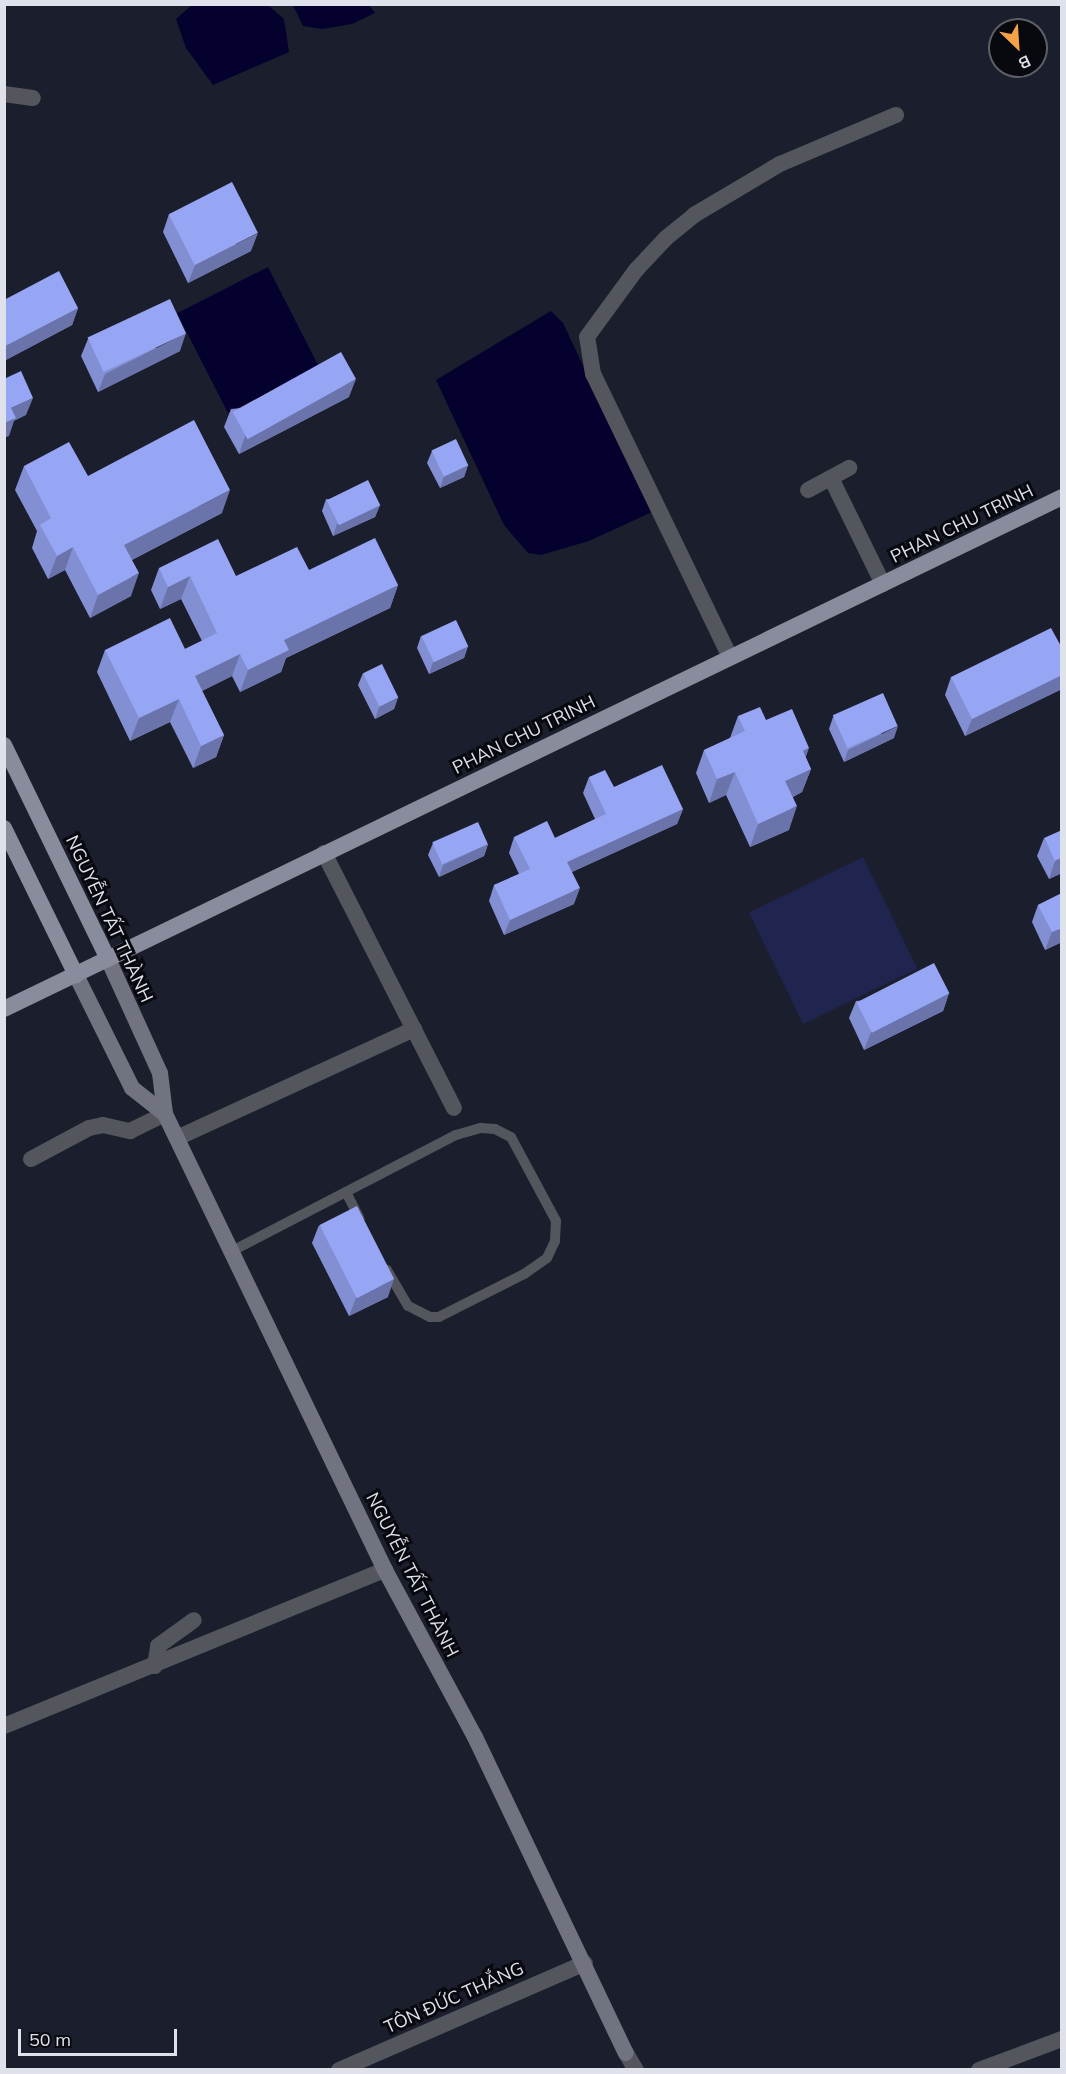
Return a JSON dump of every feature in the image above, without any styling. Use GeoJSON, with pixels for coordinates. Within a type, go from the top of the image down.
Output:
{"type":"FeatureCollection","features":[{"type":"Feature","properties":{"kind":"main road","name":"PHAN CHU TRINH"},"geometry":{"type":"LineString","coordinates":[[4,1010],[1062,497]]}},
{"type":"Feature","properties":{"kind":"main road","name":"NGUYỄN TẤT THÀNH"},"geometry":{"type":"LineString","coordinates":[[4,745],[108,959],[160,1073],[165,1114],[385,1570],[475,1737],[585,1963],[626,2053]]}},
{"type":"Feature","properties":{"kind":"main road","name":"NGUYỄN TẤT THÀNH"},"geometry":{"type":"LineString","coordinates":[[4,828],[132,1088],[165,1114]]}},
{"type":"Feature","properties":{"kind":"street"},"geometry":{"type":"LineString","coordinates":[[4,94],[33,98]]}},
{"type":"Feature","properties":{"kind":"street"},"geometry":{"type":"LineString","coordinates":[[730,657],[593,374],[587,337],[636,270],[666,238],[694,215],[780,164],[896,115]]}},
{"type":"Feature","properties":{"kind":"street"},"geometry":{"type":"LineString","coordinates":[[807,490],[849,468]]}},
{"type":"Feature","properties":{"kind":"street"},"geometry":{"type":"LineString","coordinates":[[831,478],[884,584]]}},
{"type":"Feature","properties":{"kind":"street"},"geometry":{"type":"LineString","coordinates":[[324,853],[454,1108]]}},
{"type":"Feature","properties":{"kind":"street"},"geometry":{"type":"LineString","coordinates":[[177,1138],[414,1029]]}},
{"type":"Feature","properties":{"kind":"street"},"geometry":{"type":"LineString","coordinates":[[31,1159],[89,1128],[103,1125],[130,1131],[165,1114]]}},
{"type":"Feature","properties":{"kind":"street"},"geometry":{"type":"LineString","coordinates":[[4,1726],[385,1570]]}},
{"type":"Feature","properties":{"kind":"street"},"geometry":{"type":"LineString","coordinates":[[155,1666],[158,1646],[194,1620]]}},
{"type":"Feature","properties":{"kind":"street","name":"TÔN ĐỨC THẮNG"},"geometry":{"type":"LineString","coordinates":[[339,2070],[585,1963]]}},
{"type":"Feature","properties":{"kind":"street"},"geometry":{"type":"LineString","coordinates":[[979,2070],[1062,2039]]}},
{"type":"Feature","properties":{"kind":"street"},"geometry":{"type":"LineString","coordinates":[[626,2053],[636,2070]]}},
{"type":"Feature","properties":{"kind":"lane"},"geometry":{"type":"LineString","coordinates":[[232,1251],[456,1135],[495,1129],[515,1143],[556,1221],[552,1251],[539,1266],[439,1317],[430,1317],[408,1306],[379,1254]]}},
{"type":"Feature","properties":{"kind":"lane"},"geometry":{"type":"LineString","coordinates":[[346,1192],[368,1233]]}},
{"type":"Feature","properties":{"kind":"shaded area"},"geometry":{"type":"Polygon","coordinates":[[[192,5],[268,5],[284,19],[289,52],[213,85],[186,48],[176,19],[192,5]]]}},
{"type":"Feature","properties":{"kind":"shaded area"},"geometry":{"type":"Polygon","coordinates":[[[293,5],[369,5],[375,13],[352,24],[322,29],[303,26],[293,5]]]}},
{"type":"Feature","properties":{"kind":"shaded area"},"geometry":{"type":"Polygon","coordinates":[[[268,267],[319,367],[228,413],[177,313],[268,267]]]}},
{"type":"Feature","properties":{"kind":"shaded area"},"geometry":{"type":"Polygon","coordinates":[[[551,311],[563,323],[652,512],[589,541],[541,555],[528,553],[504,525],[436,380],[551,311]]]}},
{"type":"Feature","properties":{"kind":"shaded area"},"geometry":{"type":"Polygon","coordinates":[[[863,857],[917,968],[803,1024],[749,913],[863,857]]]}},
{"type":"Feature","properties":{"kind":"building"},"geometry":{"type":"Polygon","coordinates":[[[232,182],[258,233],[195,265],[169,214],[232,182]]]}},
{"type":"Feature","properties":{"kind":"building"},"geometry":{"type":"Polygon","coordinates":[[[59,271],[78,308],[7,345],[4,339],[4,300],[59,271]]]}},
{"type":"Feature","properties":{"kind":"building"},"geometry":{"type":"Polygon","coordinates":[[[170,299],[186,333],[104,372],[88,337],[170,299]]]}},
{"type":"Feature","properties":{"kind":"building"},"geometry":{"type":"Polygon","coordinates":[[[341,352],[356,379],[248,439],[233,412],[341,352]]]}},
{"type":"Feature","properties":{"kind":"building"},"geometry":{"type":"Polygon","coordinates":[[[21,371],[33,398],[11,408],[16,418],[4,423],[4,379],[21,371]]]}},
{"type":"Feature","properties":{"kind":"building"},"geometry":{"type":"Polygon","coordinates":[[[194,420],[230,490],[124,545],[139,573],[98,595],[73,547],[57,556],[40,525],[51,518],[24,466],[69,442],[88,476],[194,420]]]}},
{"type":"Feature","properties":{"kind":"building"},"geometry":{"type":"Polygon","coordinates":[[[456,439],[468,465],[444,477],[432,450],[456,439]]]}},
{"type":"Feature","properties":{"kind":"building"},"geometry":{"type":"Polygon","coordinates":[[[368,480],[380,505],[339,525],[327,500],[368,480]]]}},
{"type":"Feature","properties":{"kind":"building"},"geometry":{"type":"Polygon","coordinates":[[[375,538],[398,585],[284,640],[289,650],[248,670],[240,654],[195,676],[224,735],[201,746],[179,699],[139,718],[105,650],[170,618],[185,649],[217,633],[190,576],[168,587],[159,568],[218,539],[236,576],[297,547],[309,570],[375,538]]]}},
{"type":"Feature","properties":{"kind":"building"},"geometry":{"type":"Polygon","coordinates":[[[456,620],[468,646],[434,662],[422,636],[456,620]]]}},
{"type":"Feature","properties":{"kind":"building"},"geometry":{"type":"Polygon","coordinates":[[[1051,628],[1062,648],[1062,675],[972,719],[951,677],[1051,628]]]}},
{"type":"Feature","properties":{"kind":"building"},"geometry":{"type":"Polygon","coordinates":[[[382,664],[398,697],[379,706],[363,673],[382,664]]]}},
{"type":"Feature","properties":{"kind":"building"},"geometry":{"type":"Polygon","coordinates":[[[883,693],[898,726],[847,748],[833,715],[883,693]]]}},
{"type":"Feature","properties":{"kind":"building"},"geometry":{"type":"Polygon","coordinates":[[[760,707],[766,720],[792,709],[809,748],[803,751],[811,769],[785,781],[797,806],[758,824],[735,772],[717,779],[704,750],[745,731],[738,716],[760,707]]]}},
{"type":"Feature","properties":{"kind":"building"},"geometry":{"type":"Polygon","coordinates":[[[662,765],[683,809],[567,862],[580,888],[510,920],[494,885],[530,869],[514,837],[547,821],[555,838],[606,814],[589,777],[605,770],[614,787],[662,765]]]}},
{"type":"Feature","properties":{"kind":"building"},"geometry":{"type":"Polygon","coordinates":[[[478,822],[488,844],[442,864],[432,842],[478,822]]]}},
{"type":"Feature","properties":{"kind":"building"},"geometry":{"type":"Polygon","coordinates":[[[1062,830],[1062,858],[1055,861],[1044,838],[1062,830]]]}},
{"type":"Feature","properties":{"kind":"building"},"geometry":{"type":"Polygon","coordinates":[[[1062,893],[1062,928],[1052,932],[1038,905],[1062,893]]]}},
{"type":"Feature","properties":{"kind":"building"},"geometry":{"type":"Polygon","coordinates":[[[934,963],[949,993],[872,1033],[856,1002],[934,963]]]}},
{"type":"Feature","properties":{"kind":"building"},"geometry":{"type":"Polygon","coordinates":[[[357,1206],[394,1279],[357,1298],[320,1225],[357,1206]]]}}]}
